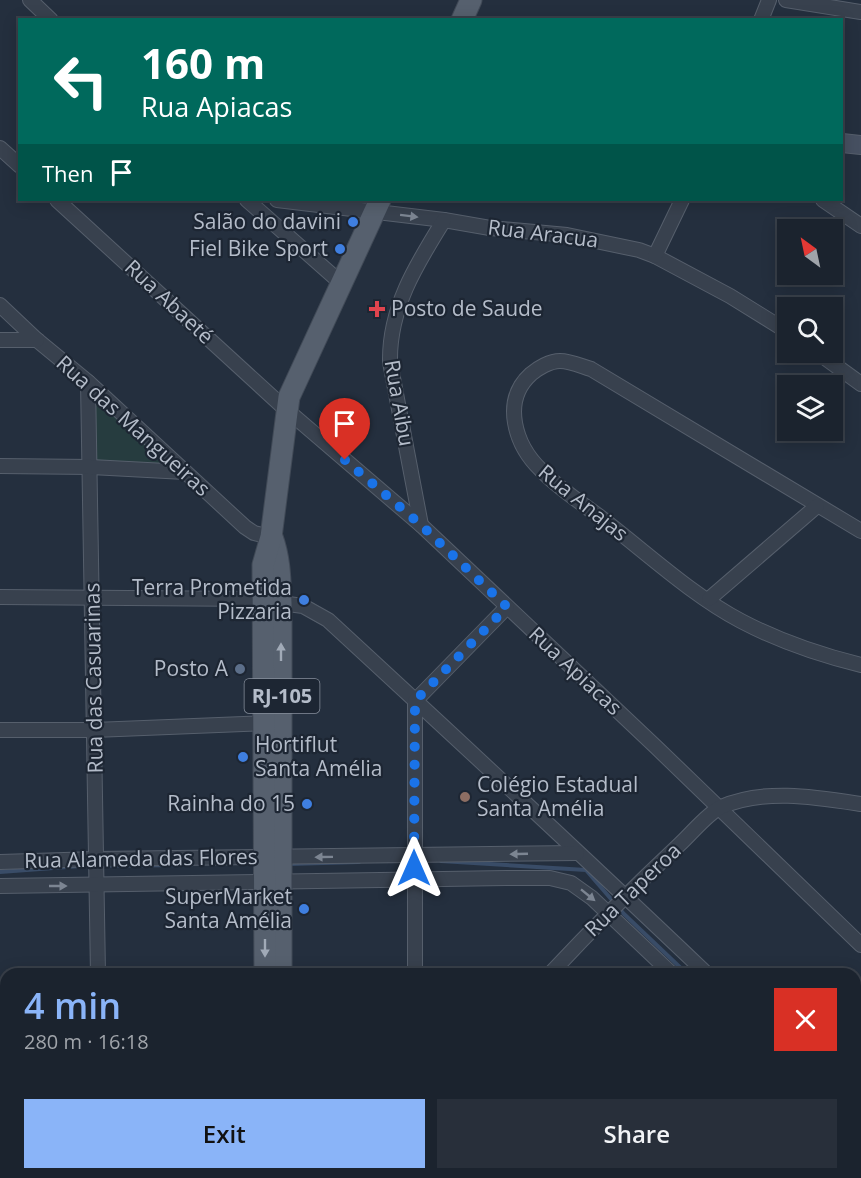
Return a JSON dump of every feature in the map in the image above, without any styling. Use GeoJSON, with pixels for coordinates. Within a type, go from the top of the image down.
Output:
{"type":"FeatureCollection","features":[{"type":"Feature","properties":{"kind":"main road"},"geometry":{"type":"LineString","coordinates":[[463,18],[471,0]]}},
{"type":"Feature","properties":{"kind":"main road","name":"RJ-105"},"geometry":{"type":"LineString","coordinates":[[266,968],[274,857],[272,601],[280,570],[277,549],[271,537],[284,408],[377,206]]}},
{"type":"Feature","properties":{"kind":"main road","name":"RJ-105"},"geometry":{"type":"LineString","coordinates":[[273,881],[280,968]]}},
{"type":"Feature","properties":{"kind":"street"},"geometry":{"type":"LineString","coordinates":[[30,0],[49,18]]}},
{"type":"Feature","properties":{"kind":"street"},"geometry":{"type":"LineString","coordinates":[[762,18],[769,0]]}},
{"type":"Feature","properties":{"kind":"street"},"geometry":{"type":"LineString","coordinates":[[786,0],[861,12]]}},
{"type":"Feature","properties":{"kind":"street"},"geometry":{"type":"LineString","coordinates":[[843,143],[861,145]]}},
{"type":"Feature","properties":{"kind":"street"},"geometry":{"type":"LineString","coordinates":[[0,148],[18,164]]}},
{"type":"Feature","properties":{"kind":"street","name":"Rua Abaeté"},"geometry":{"type":"LineString","coordinates":[[58,201],[284,408]]}},
{"type":"Feature","properties":{"kind":"street"},"geometry":{"type":"LineString","coordinates":[[248,201],[341,283]]}},
{"type":"Feature","properties":{"kind":"street","name":"Rua Aracua"},"geometry":{"type":"LineString","coordinates":[[294,201],[377,206],[490,228],[567,235],[613,244],[655,256],[730,296],[777,326]]}},
{"type":"Feature","properties":{"kind":"street"},"geometry":{"type":"LineString","coordinates":[[655,256],[682,201]]}},
{"type":"Feature","properties":{"kind":"street"},"geometry":{"type":"LineString","coordinates":[[824,201],[861,226]]}},
{"type":"Feature","properties":{"kind":"street","name":"Rua Aibu"},"geometry":{"type":"LineString","coordinates":[[421,525],[390,362],[389,343],[401,296],[415,267],[444,220]]}},
{"type":"Feature","properties":{"kind":"street","name":"Rua das Mangueiras"},"geometry":{"type":"LineString","coordinates":[[0,305],[37,340],[88,382],[245,527],[254,533],[271,537]]}},
{"type":"Feature","properties":{"kind":"street"},"geometry":{"type":"LineString","coordinates":[[0,340],[37,340]]}},
{"type":"Feature","properties":{"kind":"street","name":"Rua Anajas"},"geometry":{"type":"LineString","coordinates":[[861,531],[591,369],[560,361],[549,363],[535,370],[520,387],[513,407],[520,442],[533,462],[558,484],[659,564],[740,620],[782,640],[861,665]]}},
{"type":"Feature","properties":{"kind":"street"},"geometry":{"type":"LineString","coordinates":[[832,363],[861,384]]}},
{"type":"Feature","properties":{"kind":"street","name":"Rua das Casuarinas"},"geometry":{"type":"LineString","coordinates":[[88,382],[98,968]]}},
{"type":"Feature","properties":{"kind":"street","name":"Rua Apiacas"},"geometry":{"type":"LineString","coordinates":[[284,408],[421,525],[861,945]]}},
{"type":"Feature","properties":{"kind":"street"},"geometry":{"type":"LineString","coordinates":[[0,466],[91,467],[185,472]]}},
{"type":"Feature","properties":{"kind":"street"},"geometry":{"type":"LineString","coordinates":[[709,599],[817,506]]}},
{"type":"Feature","properties":{"kind":"street"},"geometry":{"type":"LineString","coordinates":[[0,597],[272,601],[303,606],[328,620],[577,853],[626,895],[701,968]]}},
{"type":"Feature","properties":{"kind":"street"},"geometry":{"type":"LineString","coordinates":[[415,968],[415,701],[507,607]]}},
{"type":"Feature","properties":{"kind":"street"},"geometry":{"type":"LineString","coordinates":[[0,730],[94,730],[273,723]]}},
{"type":"Feature","properties":{"kind":"street"},"geometry":{"type":"LineString","coordinates":[[718,808],[748,798],[785,795],[861,804]]}},
{"type":"Feature","properties":{"kind":"street","name":"Rua Taperoa"},"geometry":{"type":"LineString","coordinates":[[555,968],[608,912],[718,808]]}},
{"type":"Feature","properties":{"kind":"street","name":"Rua Alameda das Flores"},"geometry":{"type":"LineString","coordinates":[[0,862],[577,853]]}},
{"type":"Feature","properties":{"kind":"street"},"geometry":{"type":"LineString","coordinates":[[0,886],[533,878],[565,880],[608,912],[666,968]]}},
{"type":"Feature","properties":{"kind":"green space"},"geometry":{"type":"Polygon","coordinates":[[[90,383],[179,467],[91,466],[90,383]]]}},
{"type":"Feature","properties":{"kind":"waterway"},"geometry":{"type":"LineString","coordinates":[[441,861],[586,870],[624,914],[681,968]]}},
{"type":"Feature","properties":{"kind":"waterway"},"geometry":{"type":"LineString","coordinates":[[288,864],[359,862]]}},
{"type":"Feature","properties":{"kind":"waterway"},"geometry":{"type":"LineString","coordinates":[[0,872],[80,866],[191,865]]}},
{"type":"Feature","properties":{"kind":"place","name":"Salão do davini"},"geometry":{"type":"Point","coordinates":[353,222]}},
{"type":"Feature","properties":{"kind":"place","name":"Fiel Bike Sport"},"geometry":{"type":"Point","coordinates":[340,249]}},
{"type":"Feature","properties":{"kind":"place","name":"Posto de Saude"},"geometry":{"type":"Point","coordinates":[377,309]}},
{"type":"Feature","properties":{"kind":"place","name":"Terra Prometida Pizzaria"},"geometry":{"type":"Point","coordinates":[304,600]}},
{"type":"Feature","properties":{"kind":"place","name":"Posto A"},"geometry":{"type":"Point","coordinates":[240,669]}},
{"type":"Feature","properties":{"kind":"place","name":"Hortiflut Santa Amélia"},"geometry":{"type":"Point","coordinates":[243,757]}},
{"type":"Feature","properties":{"kind":"place","name":"Colégio Estadual Santa Amélia"},"geometry":{"type":"Point","coordinates":[465,797]}},
{"type":"Feature","properties":{"kind":"place","name":"Rainha do 15"},"geometry":{"type":"Point","coordinates":[307,804]}},
{"type":"Feature","properties":{"kind":"place","name":"SuperMarket Santa Amélia"},"geometry":{"type":"Point","coordinates":[304,909]}},
{"type":"Feature","properties":{"kind":"route"},"geometry":{"type":"LineString","coordinates":[[345,460],[421,525],[507,607],[415,701],[414,868]]}}]}
